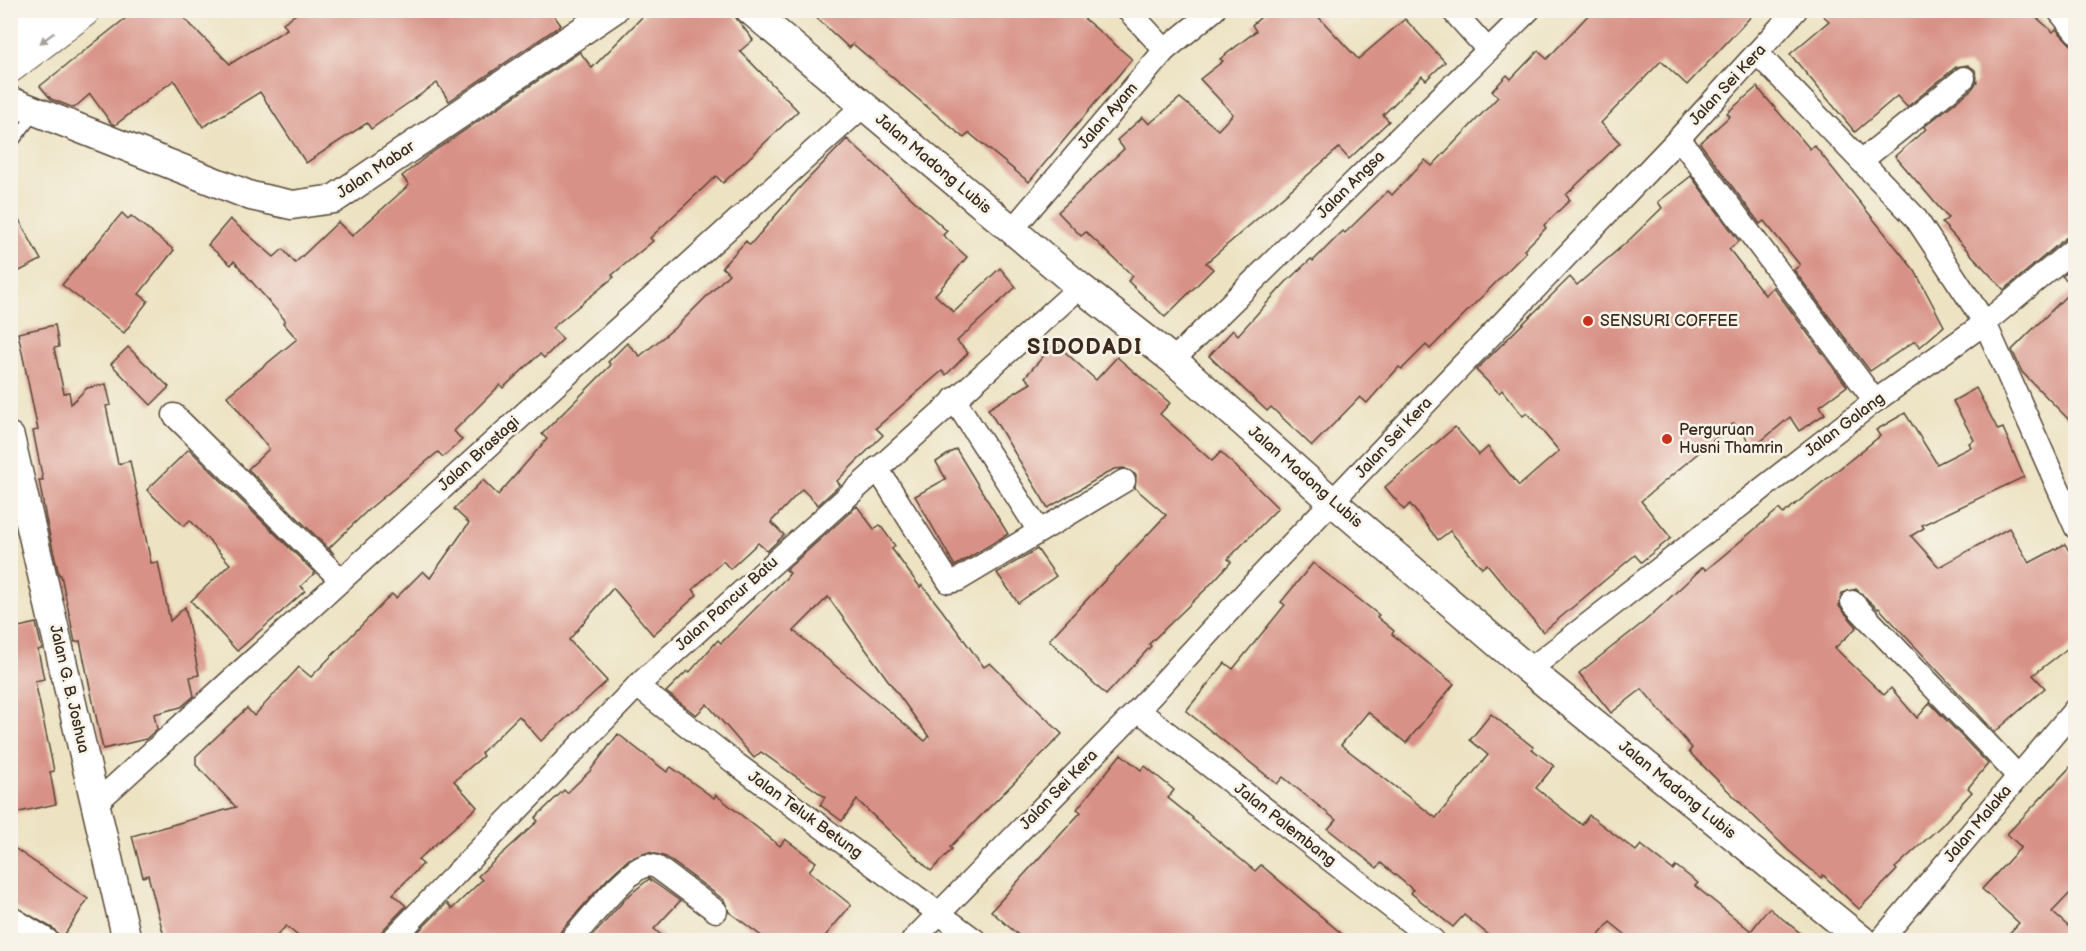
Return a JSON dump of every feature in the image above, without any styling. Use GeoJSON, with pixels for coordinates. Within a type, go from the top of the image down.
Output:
{"type":"FeatureCollection","features":[{"type":"Feature","properties":{"kind":"main road"},"geometry":{"type":"LineString","coordinates":[[10,34],[42,10]]}},
{"type":"Feature","properties":{"kind":"main road"},"geometry":{"type":"LineString","coordinates":[[10,66],[84,10]]}},
{"type":"Feature","properties":{"kind":"street","name":"Jalan Mabar"},"geometry":{"type":"LineString","coordinates":[[23,107],[251,196],[291,205],[334,199],[613,10]]}},
{"type":"Feature","properties":{"kind":"street","name":"Jalan Madong Lubis"},"geometry":{"type":"LineString","coordinates":[[750,10],[1080,287],[1173,360],[1529,670],[1862,940]]}},
{"type":"Feature","properties":{"kind":"street"},"geometry":{"type":"LineString","coordinates":[[1128,10],[1165,50]]}},
{"type":"Feature","properties":{"kind":"street","name":"Jalan Ayam"},"geometry":{"type":"LineString","coordinates":[[1012,230],[1165,50],[1214,10]]}},
{"type":"Feature","properties":{"kind":"street"},"geometry":{"type":"LineString","coordinates":[[1452,10],[1488,50]]}},
{"type":"Feature","properties":{"kind":"street","name":"Jalan Angsa"},"geometry":{"type":"LineString","coordinates":[[1173,360],[1529,10]]}},
{"type":"Feature","properties":{"kind":"street","name":"Jalan Sei Kera"},"geometry":{"type":"LineString","coordinates":[[914,940],[1138,710],[1260,577],[1679,138],[1796,10]]}},
{"type":"Feature","properties":{"kind":"street"},"geometry":{"type":"LineString","coordinates":[[2058,10],[2076,32]]}},
{"type":"Feature","properties":{"kind":"street"},"geometry":{"type":"LineString","coordinates":[[1757,53],[1915,218],[1985,323],[2076,528]]}},
{"type":"Feature","properties":{"kind":"street"},"geometry":{"type":"LineString","coordinates":[[1861,161],[1964,78]]}},
{"type":"Feature","properties":{"kind":"street","name":"Jalan Brastagi"},"geometry":{"type":"LineString","coordinates":[[96,803],[863,106]]}},
{"type":"Feature","properties":{"kind":"street"},"geometry":{"type":"LineString","coordinates":[[1679,138],[1875,401]]}},
{"type":"Feature","properties":{"kind":"street","name":"Jalan Galang"},"geometry":{"type":"LineString","coordinates":[[1529,670],[1875,401],[1985,323],[2076,247]]}},
{"type":"Feature","properties":{"kind":"street","name":"Jalan Pancur Batu"},"geometry":{"type":"LineString","coordinates":[[392,940],[637,686],[1080,287]]}},
{"type":"Feature","properties":{"kind":"street"},"geometry":{"type":"LineString","coordinates":[[954,399],[1039,531]]}},
{"type":"Feature","properties":{"kind":"street"},"geometry":{"type":"LineString","coordinates":[[174,415],[341,580]]}},
{"type":"Feature","properties":{"kind":"street","name":"Jalan G. B. Joshua"},"geometry":{"type":"LineString","coordinates":[[10,437],[127,940]]}},
{"type":"Feature","properties":{"kind":"street"},"geometry":{"type":"LineString","coordinates":[[877,468],[949,582],[958,580],[1124,481]]}},
{"type":"Feature","properties":{"kind":"street"},"geometry":{"type":"LineString","coordinates":[[1852,602],[2018,776]]}},
{"type":"Feature","properties":{"kind":"street","name":"Jalan Teluk Betung"},"geometry":{"type":"LineString","coordinates":[[637,686],[735,763],[975,940]]}},
{"type":"Feature","properties":{"kind":"street","name":"Jalan Malaka"},"geometry":{"type":"LineString","coordinates":[[1881,940],[2076,708]]}},
{"type":"Feature","properties":{"kind":"street","name":"Jalan Palembang"},"geometry":{"type":"LineString","coordinates":[[1138,710],[1432,940]]}},
{"type":"Feature","properties":{"kind":"street"},"geometry":{"type":"LineString","coordinates":[[571,940],[625,880],[638,868],[647,865],[658,868],[716,911]]}},
{"type":"Feature","properties":{"kind":"street"},"geometry":{"type":"LineString","coordinates":[[10,917],[47,940]]}},
{"type":"Feature","properties":{"kind":"lane"},"geometry":{"type":"LineString","coordinates":[[10,146],[23,107]]}},
{"type":"Feature","properties":{"kind":"building"},"geometry":{"type":"Polygon","coordinates":[[[136,10],[176,10],[230,64],[287,29],[283,23],[302,10],[550,10],[561,25],[449,101],[437,83],[371,129],[367,123],[306,163],[260,92],[203,127],[174,80],[115,125],[111,123],[90,94],[74,108],[51,99],[40,86],[136,10]]]}},
{"type":"Feature","properties":{"kind":"building"},"geometry":{"type":"Polygon","coordinates":[[[649,10],[730,10],[753,40],[740,51],[798,111],[723,183],[716,176],[650,238],[653,241],[612,275],[614,277],[552,328],[563,339],[544,358],[540,354],[503,388],[500,385],[454,431],[462,440],[443,457],[438,452],[369,509],[329,548],[334,554],[248,469],[269,449],[227,396],[297,339],[283,323],[285,320],[234,261],[231,265],[208,245],[230,219],[274,257],[283,249],[295,263],[338,222],[352,236],[409,185],[402,176],[427,156],[580,52],[592,68],[649,10]]]}},
{"type":"Feature","properties":{"kind":"building"},"geometry":{"type":"Polygon","coordinates":[[[808,10],[1074,10],[1132,59],[1029,182],[969,133],[964,138],[853,44],[849,48],[808,10]]]}},
{"type":"Feature","properties":{"kind":"building"},"geometry":{"type":"Polygon","coordinates":[[[1269,10],[1312,10],[1358,59],[1405,19],[1445,62],[1426,80],[1422,76],[1383,115],[1389,121],[1349,159],[1339,148],[1206,263],[1213,269],[1165,317],[1128,281],[1133,276],[1086,232],[1081,236],[1058,212],[1124,149],[1117,140],[1143,117],[1149,124],[1180,98],[1218,130],[1233,114],[1200,79],[1223,61],[1220,59],[1256,31],[1252,25],[1269,10]]]}},
{"type":"Feature","properties":{"kind":"building"},"geometry":{"type":"Polygon","coordinates":[[[1593,10],[1757,10],[1687,85],[1661,61],[1601,123],[1620,143],[1566,195],[1570,200],[1544,225],[1546,228],[1524,250],[1526,252],[1430,349],[1426,345],[1402,369],[1399,367],[1367,403],[1360,397],[1312,446],[1271,407],[1267,411],[1209,356],[1233,330],[1238,335],[1286,282],[1311,259],[1313,261],[1343,231],[1345,233],[1388,191],[1392,195],[1425,160],[1432,166],[1498,97],[1492,91],[1507,75],[1511,79],[1538,51],[1547,59],[1593,10]]]}},
{"type":"Feature","properties":{"kind":"building"},"geometry":{"type":"Polygon","coordinates":[[[1817,10],[2028,10],[2053,32],[2056,29],[2076,50],[2076,234],[2067,237],[2004,290],[1942,223],[1948,218],[1895,156],[1926,129],[1924,127],[1972,89],[1977,82],[1975,70],[1968,65],[1956,67],[1907,107],[1897,96],[1855,132],[1790,54],[1829,21],[1817,10]]]}},
{"type":"Feature","properties":{"kind":"building"},"geometry":{"type":"Polygon","coordinates":[[[1757,87],[1810,149],[1814,145],[1915,271],[1944,326],[1920,347],[1915,341],[1870,371],[1794,270],[1800,265],[1764,221],[1760,224],[1700,143],[1730,116],[1727,113],[1757,87]]]}},
{"type":"Feature","properties":{"kind":"building"},"geometry":{"type":"Polygon","coordinates":[[[847,139],[947,231],[943,235],[967,257],[935,295],[954,312],[1000,268],[1016,287],[957,341],[968,353],[946,375],[942,371],[876,428],[883,435],[837,481],[840,485],[818,505],[802,489],[771,522],[784,535],[767,551],[758,543],[730,569],[723,561],[693,589],[697,595],[653,635],[613,588],[569,640],[607,681],[541,741],[519,716],[481,753],[483,756],[454,781],[477,807],[418,860],[423,864],[393,894],[406,906],[382,931],[379,940],[303,940],[286,926],[273,940],[165,940],[148,875],[143,877],[132,836],[236,807],[196,765],[196,756],[247,708],[254,716],[299,667],[311,677],[392,594],[396,598],[423,571],[430,578],[469,523],[454,509],[483,480],[498,495],[547,439],[542,434],[611,365],[608,362],[627,343],[640,356],[677,326],[729,274],[722,267],[746,241],[750,245],[802,185],[847,139]]]}},
{"type":"Feature","properties":{"kind":"building"},"geometry":{"type":"Polygon","coordinates":[[[1691,176],[1739,241],[1729,249],[1765,295],[1773,287],[1847,386],[1820,406],[1825,414],[1799,431],[1790,417],[1754,447],[1734,423],[1641,501],[1671,538],[1641,562],[1635,555],[1543,632],[1487,564],[1482,568],[1450,531],[1438,540],[1410,504],[1404,510],[1385,487],[1455,427],[1479,455],[1488,447],[1519,486],[1559,451],[1527,413],[1523,416],[1502,390],[1499,393],[1476,370],[1570,277],[1577,285],[1662,208],[1658,202],[1691,176]]]}},
{"type":"Feature","properties":{"kind":"building"},"geometry":{"type":"Polygon","coordinates":[[[10,203],[41,260],[10,276],[10,203]]]}},
{"type":"Feature","properties":{"kind":"building"},"geometry":{"type":"Polygon","coordinates":[[[122,213],[128,219],[131,216],[174,250],[139,294],[148,301],[124,333],[62,285],[122,213]]]}},
{"type":"Feature","properties":{"kind":"building"},"geometry":{"type":"Polygon","coordinates":[[[2076,265],[2076,427],[2022,372],[2012,350],[2075,287],[2062,276],[2076,265]]]}},
{"type":"Feature","properties":{"kind":"building"},"geometry":{"type":"Polygon","coordinates":[[[55,325],[59,347],[54,348],[64,393],[69,392],[71,404],[87,388],[106,384],[111,405],[106,406],[118,464],[130,461],[151,563],[158,562],[170,621],[185,607],[199,675],[190,677],[194,696],[181,707],[154,714],[157,729],[146,739],[103,749],[80,641],[75,642],[46,519],[39,480],[43,480],[33,431],[38,430],[18,333],[55,325]]]}},
{"type":"Feature","properties":{"kind":"building"},"geometry":{"type":"Polygon","coordinates":[[[1055,343],[1096,380],[1117,357],[1170,403],[1160,414],[1212,461],[1221,452],[1278,508],[1228,559],[1231,562],[1207,588],[1149,644],[1151,646],[1106,695],[1049,640],[1166,515],[1135,488],[1136,475],[1124,468],[1114,469],[1048,508],[988,409],[1031,383],[1025,377],[1055,343]]]}},
{"type":"Feature","properties":{"kind":"building"},"geometry":{"type":"Polygon","coordinates":[[[128,347],[169,387],[151,405],[111,364],[128,347]]]}},
{"type":"Feature","properties":{"kind":"building"},"geometry":{"type":"Polygon","coordinates":[[[1976,388],[1998,430],[2003,428],[2024,477],[1922,525],[1924,528],[1911,536],[1939,567],[2009,528],[2029,563],[2065,544],[2076,564],[2076,642],[2033,675],[2045,688],[1995,732],[1879,608],[1856,589],[1842,593],[1839,606],[1857,627],[1835,648],[1884,695],[1891,688],[1917,718],[1930,703],[1988,764],[1968,788],[1972,792],[1942,825],[1895,868],[1897,870],[1859,909],[1823,875],[1821,878],[1788,850],[1689,752],[1692,748],[1642,689],[1611,713],[1579,673],[1645,621],[1703,567],[1706,570],[1779,509],[1783,514],[1880,436],[1876,430],[1905,413],[1937,464],[1971,447],[1969,443],[1974,440],[1953,401],[1976,388]]]}},
{"type":"Feature","properties":{"kind":"building"},"geometry":{"type":"Polygon","coordinates":[[[189,449],[315,573],[301,586],[305,591],[237,651],[191,601],[230,564],[190,520],[184,526],[147,490],[189,449]]]}},
{"type":"Feature","properties":{"kind":"building"},"geometry":{"type":"Polygon","coordinates":[[[956,449],[1008,534],[955,566],[915,496],[946,479],[936,462],[956,449]]]}},
{"type":"Feature","properties":{"kind":"building"},"geometry":{"type":"Polygon","coordinates":[[[857,506],[874,529],[880,525],[895,546],[892,549],[984,667],[990,663],[1062,734],[950,847],[952,849],[931,871],[857,800],[842,821],[820,805],[825,797],[761,752],[754,758],[707,704],[696,715],[666,692],[687,671],[689,673],[718,640],[721,643],[787,577],[790,573],[786,570],[857,506]],[[828,597],[794,631],[925,741],[929,737],[828,597]]]}},
{"type":"Feature","properties":{"kind":"building"},"geometry":{"type":"Polygon","coordinates":[[[1037,549],[1056,576],[1018,603],[997,573],[1037,549]]]}},
{"type":"Feature","properties":{"kind":"building"},"geometry":{"type":"Polygon","coordinates":[[[1313,563],[1379,615],[1377,617],[1394,631],[1392,634],[1454,684],[1406,743],[1368,712],[1341,745],[1436,818],[1488,755],[1470,740],[1491,714],[1554,766],[1536,788],[1582,825],[1589,815],[1636,851],[1641,845],[1673,870],[1676,866],[1698,883],[1695,886],[1751,931],[1769,908],[1809,940],[1632,940],[1610,922],[1595,940],[1495,940],[1464,915],[1453,927],[1411,893],[1413,890],[1381,863],[1377,868],[1328,829],[1336,820],[1283,777],[1277,784],[1186,711],[1225,663],[1233,669],[1285,605],[1281,602],[1313,563]]]}},
{"type":"Feature","properties":{"kind":"building"},"geometry":{"type":"Polygon","coordinates":[[[36,623],[42,649],[38,650],[44,679],[35,681],[54,771],[50,772],[56,804],[10,814],[10,629],[36,623]]]}},
{"type":"Feature","properties":{"kind":"building"},"geometry":{"type":"Polygon","coordinates":[[[618,734],[667,772],[671,767],[714,798],[716,795],[780,846],[785,839],[816,862],[809,871],[851,905],[822,940],[767,940],[729,912],[724,900],[666,857],[649,852],[629,859],[608,878],[561,931],[558,940],[410,940],[447,903],[452,909],[482,880],[478,876],[538,821],[535,818],[564,790],[567,793],[590,771],[618,734]]]}},
{"type":"Feature","properties":{"kind":"building"},"geometry":{"type":"Polygon","coordinates":[[[1121,754],[1141,770],[1145,766],[1174,790],[1168,798],[1255,871],[1261,865],[1349,940],[1024,940],[991,911],[1081,812],[1077,809],[1121,754]]]}},
{"type":"Feature","properties":{"kind":"building"},"geometry":{"type":"Polygon","coordinates":[[[2076,761],[2076,887],[2052,912],[2076,933],[2076,940],[2003,940],[2019,923],[1982,889],[2021,847],[2007,834],[2076,761]]]}},
{"type":"Feature","properties":{"kind":"building"},"geometry":{"type":"Polygon","coordinates":[[[10,845],[88,899],[61,940],[54,929],[10,904],[10,845]]]}},
{"type":"Feature","properties":{"kind":"building"},"geometry":{"type":"Polygon","coordinates":[[[649,879],[680,901],[654,929],[667,940],[589,940],[627,897],[649,879]]]}},
{"type":"Feature","properties":{"kind":"place","name":"SENSURI COFFEE"},"geometry":{"type":"Point","coordinates":[1588,321]}},
{"type":"Feature","properties":{"kind":"place","name":"Perguruan Husni Thamrin"},"geometry":{"type":"Point","coordinates":[1667,439]}},
{"type":"Feature","properties":{"kind":"district","name":"SIDODADI"},"geometry":{"type":"Point","coordinates":[1085,347]}}]}
